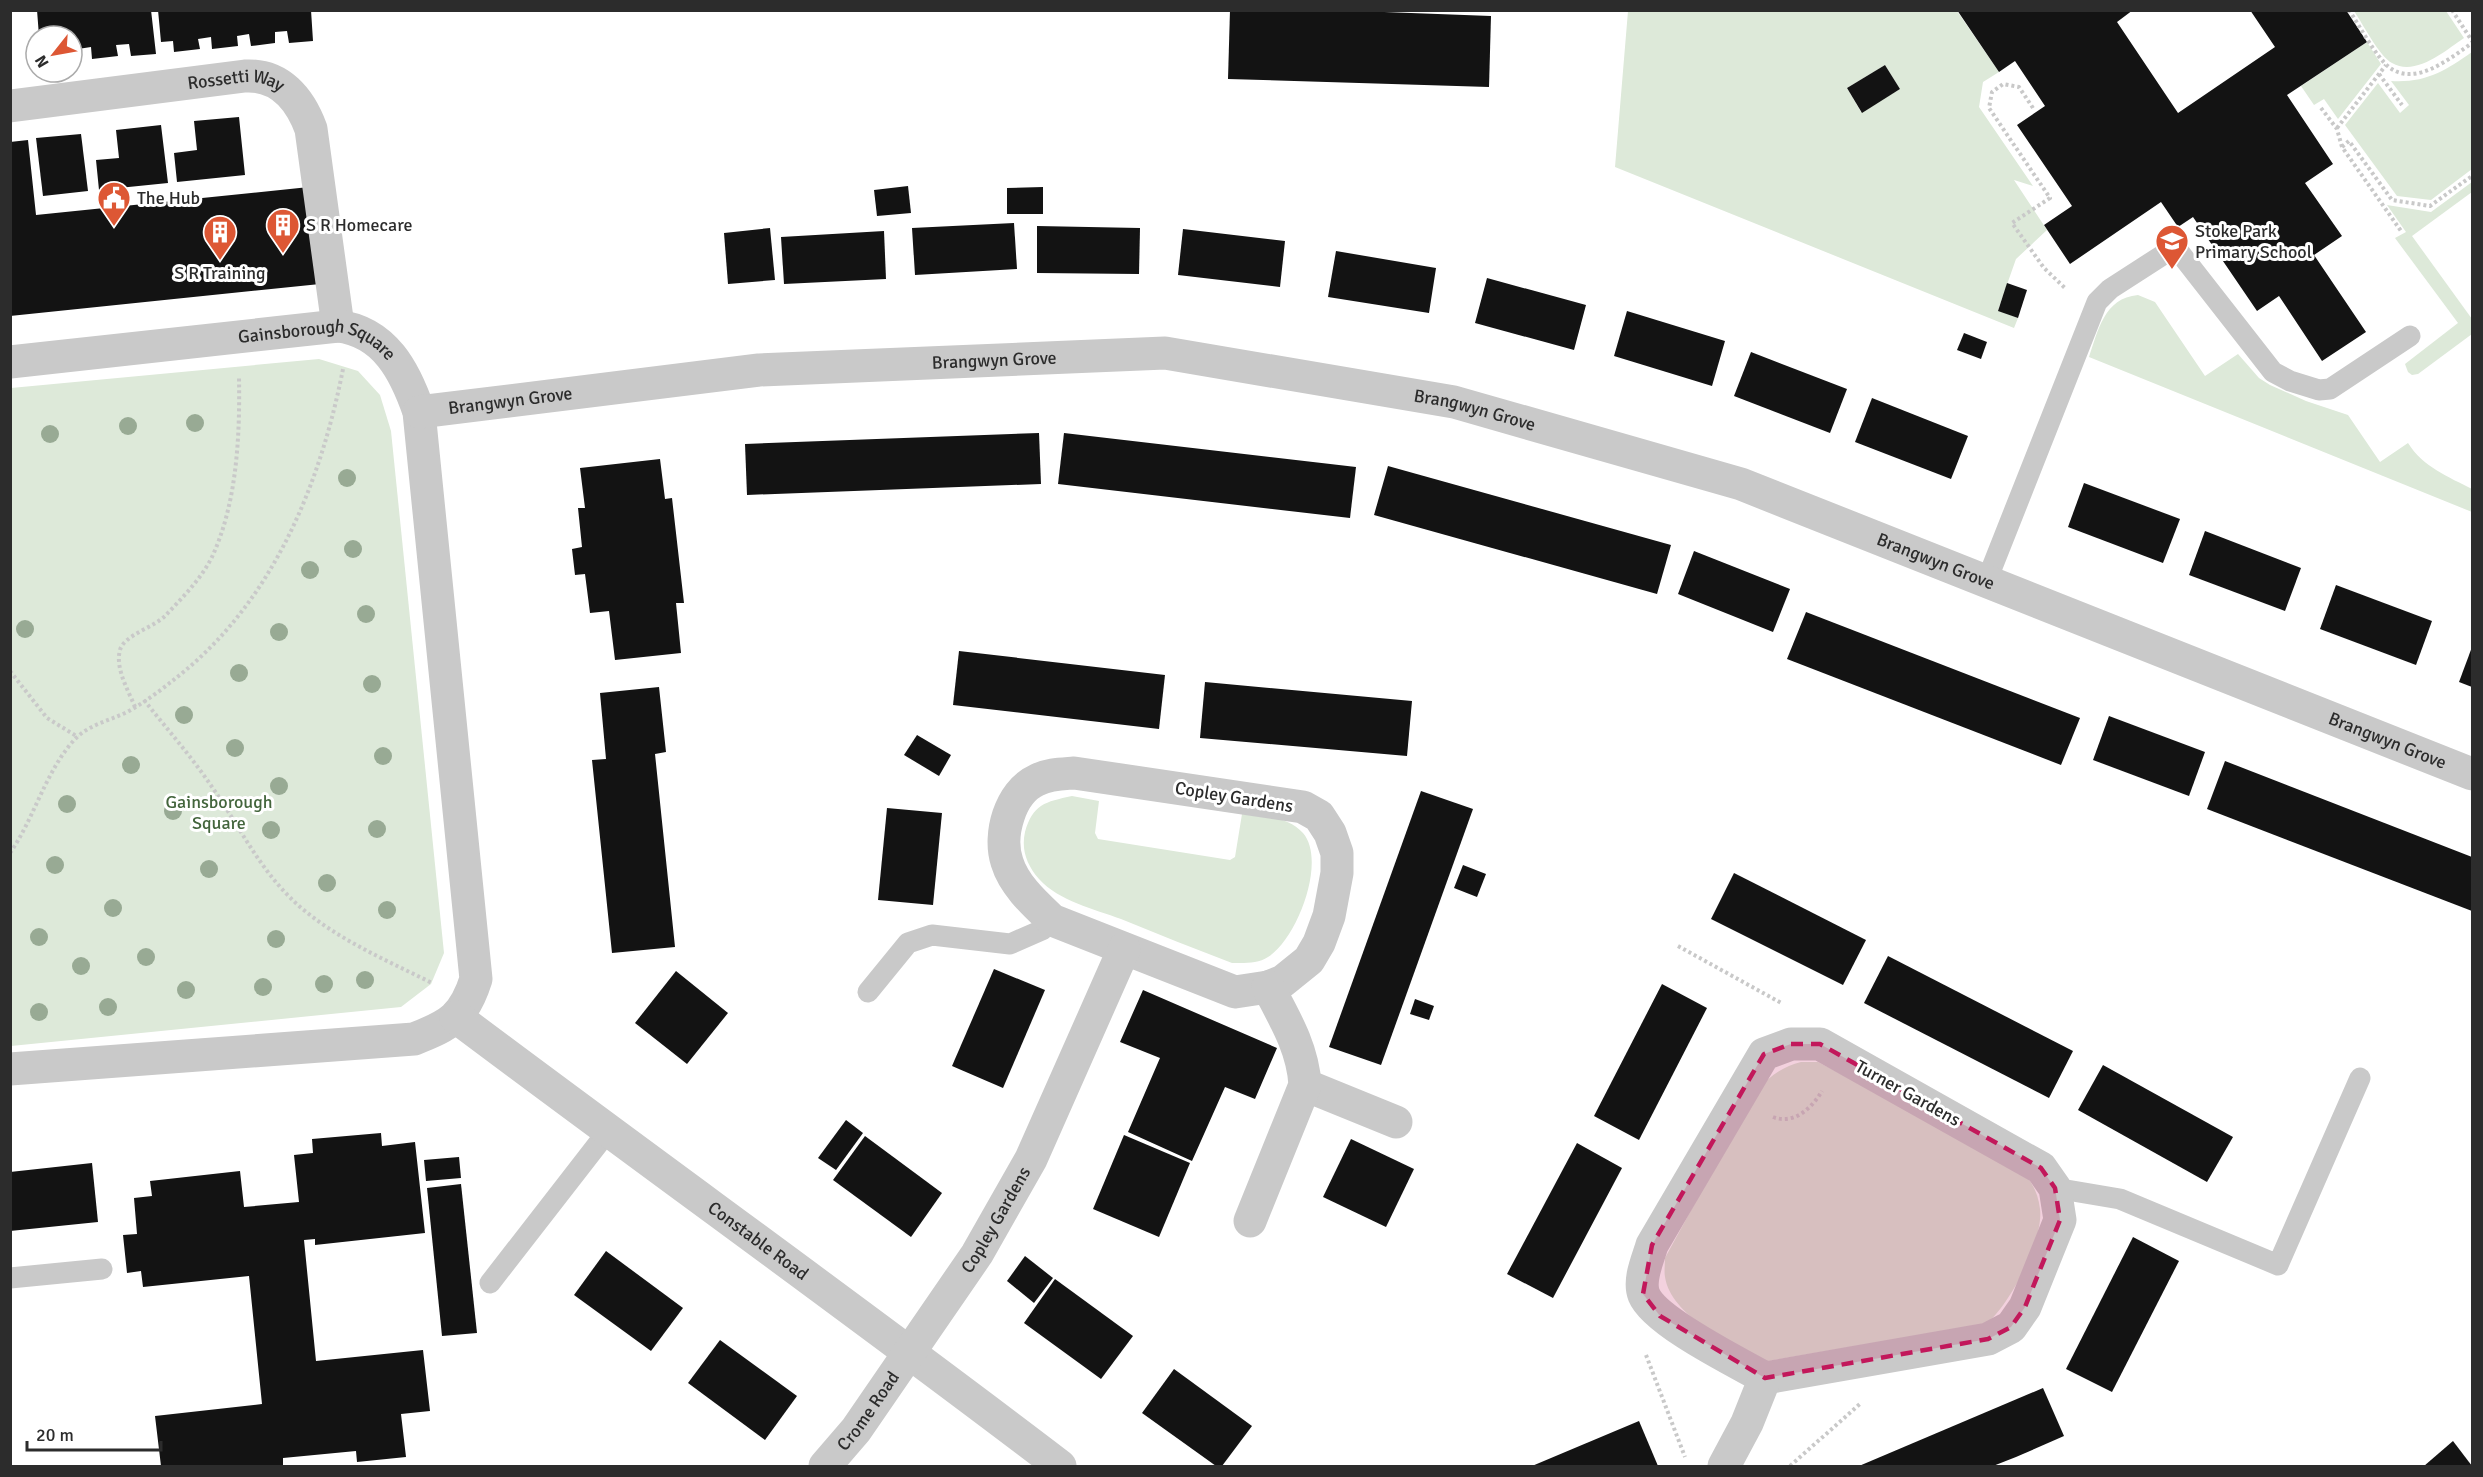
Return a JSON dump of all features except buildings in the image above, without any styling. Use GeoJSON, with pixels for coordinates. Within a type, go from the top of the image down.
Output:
{"type":"FeatureCollection","features":[{"type":"Feature","properties":{"kind":"street","name":"Rossetti Way"},"geometry":{"type":"LineString","coordinates":[[10,106],[246,76],[265,77],[279,83],[302,109],[311,129],[345,327]]}},
{"type":"Feature","properties":{"kind":"street","name":"Gainsborough Square"},"geometry":{"type":"LineString","coordinates":[[10,362],[345,327],[381,345],[399,364],[419,412],[477,979],[463,1009]]}},
{"type":"Feature","properties":{"kind":"street","name":"Brangwyn Grove"},"geometry":{"type":"LineString","coordinates":[[419,412],[759,370],[1165,353],[1466,405],[1741,484],[2472,774]]}},
{"type":"Feature","properties":{"kind":"street","name":"Copley Gardens"},"geometry":{"type":"LineString","coordinates":[[1074,773],[1303,807],[1319,816],[1330,833],[1337,853],[1337,873],[1329,915],[1319,943],[1309,960],[1283,981],[1268,987],[1235,993],[1124,949],[1052,920],[1031,900],[1015,879],[1006,860],[1006,824],[1018,797],[1035,781],[1050,775],[1074,773]]}},
{"type":"Feature","properties":{"kind":"street","name":"Copley Gardens"},"geometry":{"type":"LineString","coordinates":[[911,1353],[977,1254],[1031,1159],[1124,949]]}},
{"type":"Feature","properties":{"kind":"street"},"geometry":{"type":"LineString","coordinates":[[1250,1221],[1305,1085],[1304,1064],[1290,1029],[1268,987]]}},
{"type":"Feature","properties":{"kind":"street"},"geometry":{"type":"LineString","coordinates":[[10,1069],[414,1039],[440,1029],[463,1009]]}},
{"type":"Feature","properties":{"kind":"street","name":"Constable Road"},"geometry":{"type":"LineString","coordinates":[[463,1009],[608,1131],[911,1353],[1060,1467]]}},
{"type":"Feature","properties":{"kind":"street","name":"Turner Gardens"},"geometry":{"type":"LineString","coordinates":[[1765,1378],[1660,1316],[1643,1294],[1642,1278],[1652,1245],[1764,1054],[1791,1044],[1831,1050],[2041,1168],[2055,1188]]}},
{"type":"Feature","properties":{"kind":"street"},"geometry":{"type":"LineString","coordinates":[[1305,1085],[1396,1122]]}},
{"type":"Feature","properties":{"kind":"street"},"geometry":{"type":"LineString","coordinates":[[1724,1467],[1747,1423],[1765,1378],[1988,1339],[2011,1327],[2025,1307],[2060,1220],[2055,1188]]}},
{"type":"Feature","properties":{"kind":"street","name":"Crome Road"},"geometry":{"type":"LineString","coordinates":[[825,1467],[856,1430],[911,1353]]}},
{"type":"Feature","properties":{"kind":"lane"},"geometry":{"type":"LineString","coordinates":[[1987,580],[2094,311],[2105,293],[2172,250],[2180,253],[2268,367],[2290,381],[2319,390],[2330,389],[2410,336]]}},
{"type":"Feature","properties":{"kind":"lane"},"geometry":{"type":"LineString","coordinates":[[868,992],[908,943],[932,935],[1010,944],[1042,930],[1052,920]]}},
{"type":"Feature","properties":{"kind":"lane"},"geometry":{"type":"LineString","coordinates":[[2055,1188],[2120,1199],[2278,1265],[2360,1078]]}},
{"type":"Feature","properties":{"kind":"lane"},"geometry":{"type":"LineString","coordinates":[[490,1283],[608,1131]]}},
{"type":"Feature","properties":{"kind":"lane"},"geometry":{"type":"LineString","coordinates":[[10,1278],[102,1269]]}},
{"type":"Feature","properties":{"kind":"path"},"geometry":{"type":"LineString","coordinates":[[2349,10],[2386,65],[2400,72],[2423,72],[2445,62],[2472,42],[2452,10]]}},
{"type":"Feature","properties":{"kind":"path"},"geometry":{"type":"LineString","coordinates":[[2337,129],[2386,65]]}},
{"type":"Feature","properties":{"kind":"path"},"geometry":{"type":"LineString","coordinates":[[2379,74],[2402,105]]}},
{"type":"Feature","properties":{"kind":"path"},"geometry":{"type":"LineString","coordinates":[[2033,108],[2019,87],[2003,84],[1992,92],[1989,108],[2050,198],[2012,223],[2043,268],[2094,311]]}},
{"type":"Feature","properties":{"kind":"path"},"geometry":{"type":"LineString","coordinates":[[2321,108],[2337,129],[2342,147],[2402,231]]}},
{"type":"Feature","properties":{"kind":"path"},"geometry":{"type":"LineString","coordinates":[[2342,147],[2349,141],[2392,200],[2430,206],[2472,176]]}},
{"type":"Feature","properties":{"kind":"path"},"geometry":{"type":"LineString","coordinates":[[10,853],[20,839],[51,771],[78,737],[93,726],[135,707],[190,667],[254,594],[286,543],[315,475],[339,389],[345,327]]}},
{"type":"Feature","properties":{"kind":"path"},"geometry":{"type":"LineString","coordinates":[[135,707],[121,673],[119,651],[124,641],[159,622],[194,585],[211,558],[225,521],[234,475],[239,404],[238,337]]}},
{"type":"Feature","properties":{"kind":"path"},"geometry":{"type":"LineString","coordinates":[[10,670],[47,718],[78,737]]}},
{"type":"Feature","properties":{"kind":"path"},"geometry":{"type":"LineString","coordinates":[[144,700],[190,756],[273,880],[304,910],[335,933],[463,1009]]}},
{"type":"Feature","properties":{"kind":"path"},"geometry":{"type":"LineString","coordinates":[[1678,946],[1787,1007],[1831,1050],[1815,1103],[1799,1116],[1779,1119],[1736,1102]]}},
{"type":"Feature","properties":{"kind":"path"},"geometry":{"type":"LineString","coordinates":[[1645,1351],[1689,1467]]}},
{"type":"Feature","properties":{"kind":"path"},"geometry":{"type":"LineString","coordinates":[[1790,1467],[1867,1397]]}},
{"type":"Feature","properties":{"kind":"highlighted area"},"geometry":{"type":"Polygon","coordinates":[[[1791,1044],[1820,1044],[2041,1168],[2055,1188],[2060,1220],[2025,1307],[2011,1327],[1988,1339],[1765,1378],[1660,1316],[1643,1294],[1652,1245],[1764,1054],[1791,1044]]]}},
{"type":"Feature","properties":{"kind":"green space"},"geometry":{"type":"Polygon","coordinates":[[[1628,11],[1957,11],[1999,72],[1983,82],[1979,107],[2033,186],[2014,180],[2047,230],[2016,259],[1998,310],[2018,318],[2014,328],[1615,167],[1628,11]],[[1885,65],[1847,88],[1861,112],[1900,89],[1885,65]]]}},
{"type":"Feature","properties":{"kind":"green space"},"geometry":{"type":"Polygon","coordinates":[[[2354,11],[2446,11],[2464,38],[2440,55],[2421,64],[2411,67],[2401,66],[2392,63],[2382,54],[2354,11]]]}},
{"type":"Feature","properties":{"kind":"green space"},"geometry":{"type":"Polygon","coordinates":[[[2367,42],[2381,64],[2338,119],[2324,99],[2314,105],[2301,86],[2367,42]]]}},
{"type":"Feature","properties":{"kind":"green space"},"geometry":{"type":"Polygon","coordinates":[[[2472,52],[2472,169],[2431,200],[2397,196],[2345,125],[2378,83],[2400,113],[2409,105],[2391,81],[2425,78],[2453,65],[2472,52]]]}},
{"type":"Feature","properties":{"kind":"green space"},"geometry":{"type":"Polygon","coordinates":[[[2472,182],[2472,192],[2412,236],[2472,319],[2472,334],[2418,374],[2412,375],[2405,364],[2458,323],[2395,238],[2406,232],[2387,205],[2431,212],[2472,182]]]}},
{"type":"Feature","properties":{"kind":"green space"},"geometry":{"type":"Polygon","coordinates":[[[2138,295],[2155,302],[2205,376],[2238,354],[2259,378],[2270,385],[2306,401],[2348,415],[2380,462],[2408,443],[2429,465],[2472,489],[2472,512],[2089,357],[2099,327],[2110,309],[2127,297],[2138,295]]]}},
{"type":"Feature","properties":{"kind":"green space","name":"Gainsborough Square"},"geometry":{"type":"Polygon","coordinates":[[[319,359],[358,371],[380,395],[391,431],[444,953],[431,984],[401,1007],[11,1046],[11,388],[319,359]]]}},
{"type":"Feature","properties":{"kind":"green space"},"geometry":{"type":"Polygon","coordinates":[[[1072,796],[1099,801],[1095,833],[1098,839],[1230,860],[1235,857],[1242,814],[1275,818],[1297,827],[1310,846],[1312,862],[1305,899],[1289,934],[1279,948],[1268,957],[1251,963],[1232,963],[1056,893],[1039,879],[1028,863],[1024,845],[1025,832],[1032,815],[1041,806],[1072,796]]]}},
{"type":"Feature","properties":{"kind":"green space"},"geometry":{"type":"Polygon","coordinates":[[[1801,1062],[1818,1062],[2020,1168],[2027,1177],[2036,1192],[2040,1209],[2037,1237],[2015,1287],[1986,1324],[1762,1362],[1704,1327],[1678,1304],[1665,1277],[1665,1258],[1756,1091],[1777,1073],[1801,1062]]]}},
{"type":"Feature","properties":{"kind":"place","name":"The Hub"},"geometry":{"type":"Point","coordinates":[114,227]}},
{"type":"Feature","properties":{"kind":"place","name":"S R Homecare"},"geometry":{"type":"Point","coordinates":[283,254]}},
{"type":"Feature","properties":{"kind":"place","name":"S R Training"},"geometry":{"type":"Point","coordinates":[220,261]}},
{"type":"Feature","properties":{"kind":"place","name":"Stoke Park Primary School"},"geometry":{"type":"Point","coordinates":[2172,270]}}]}
